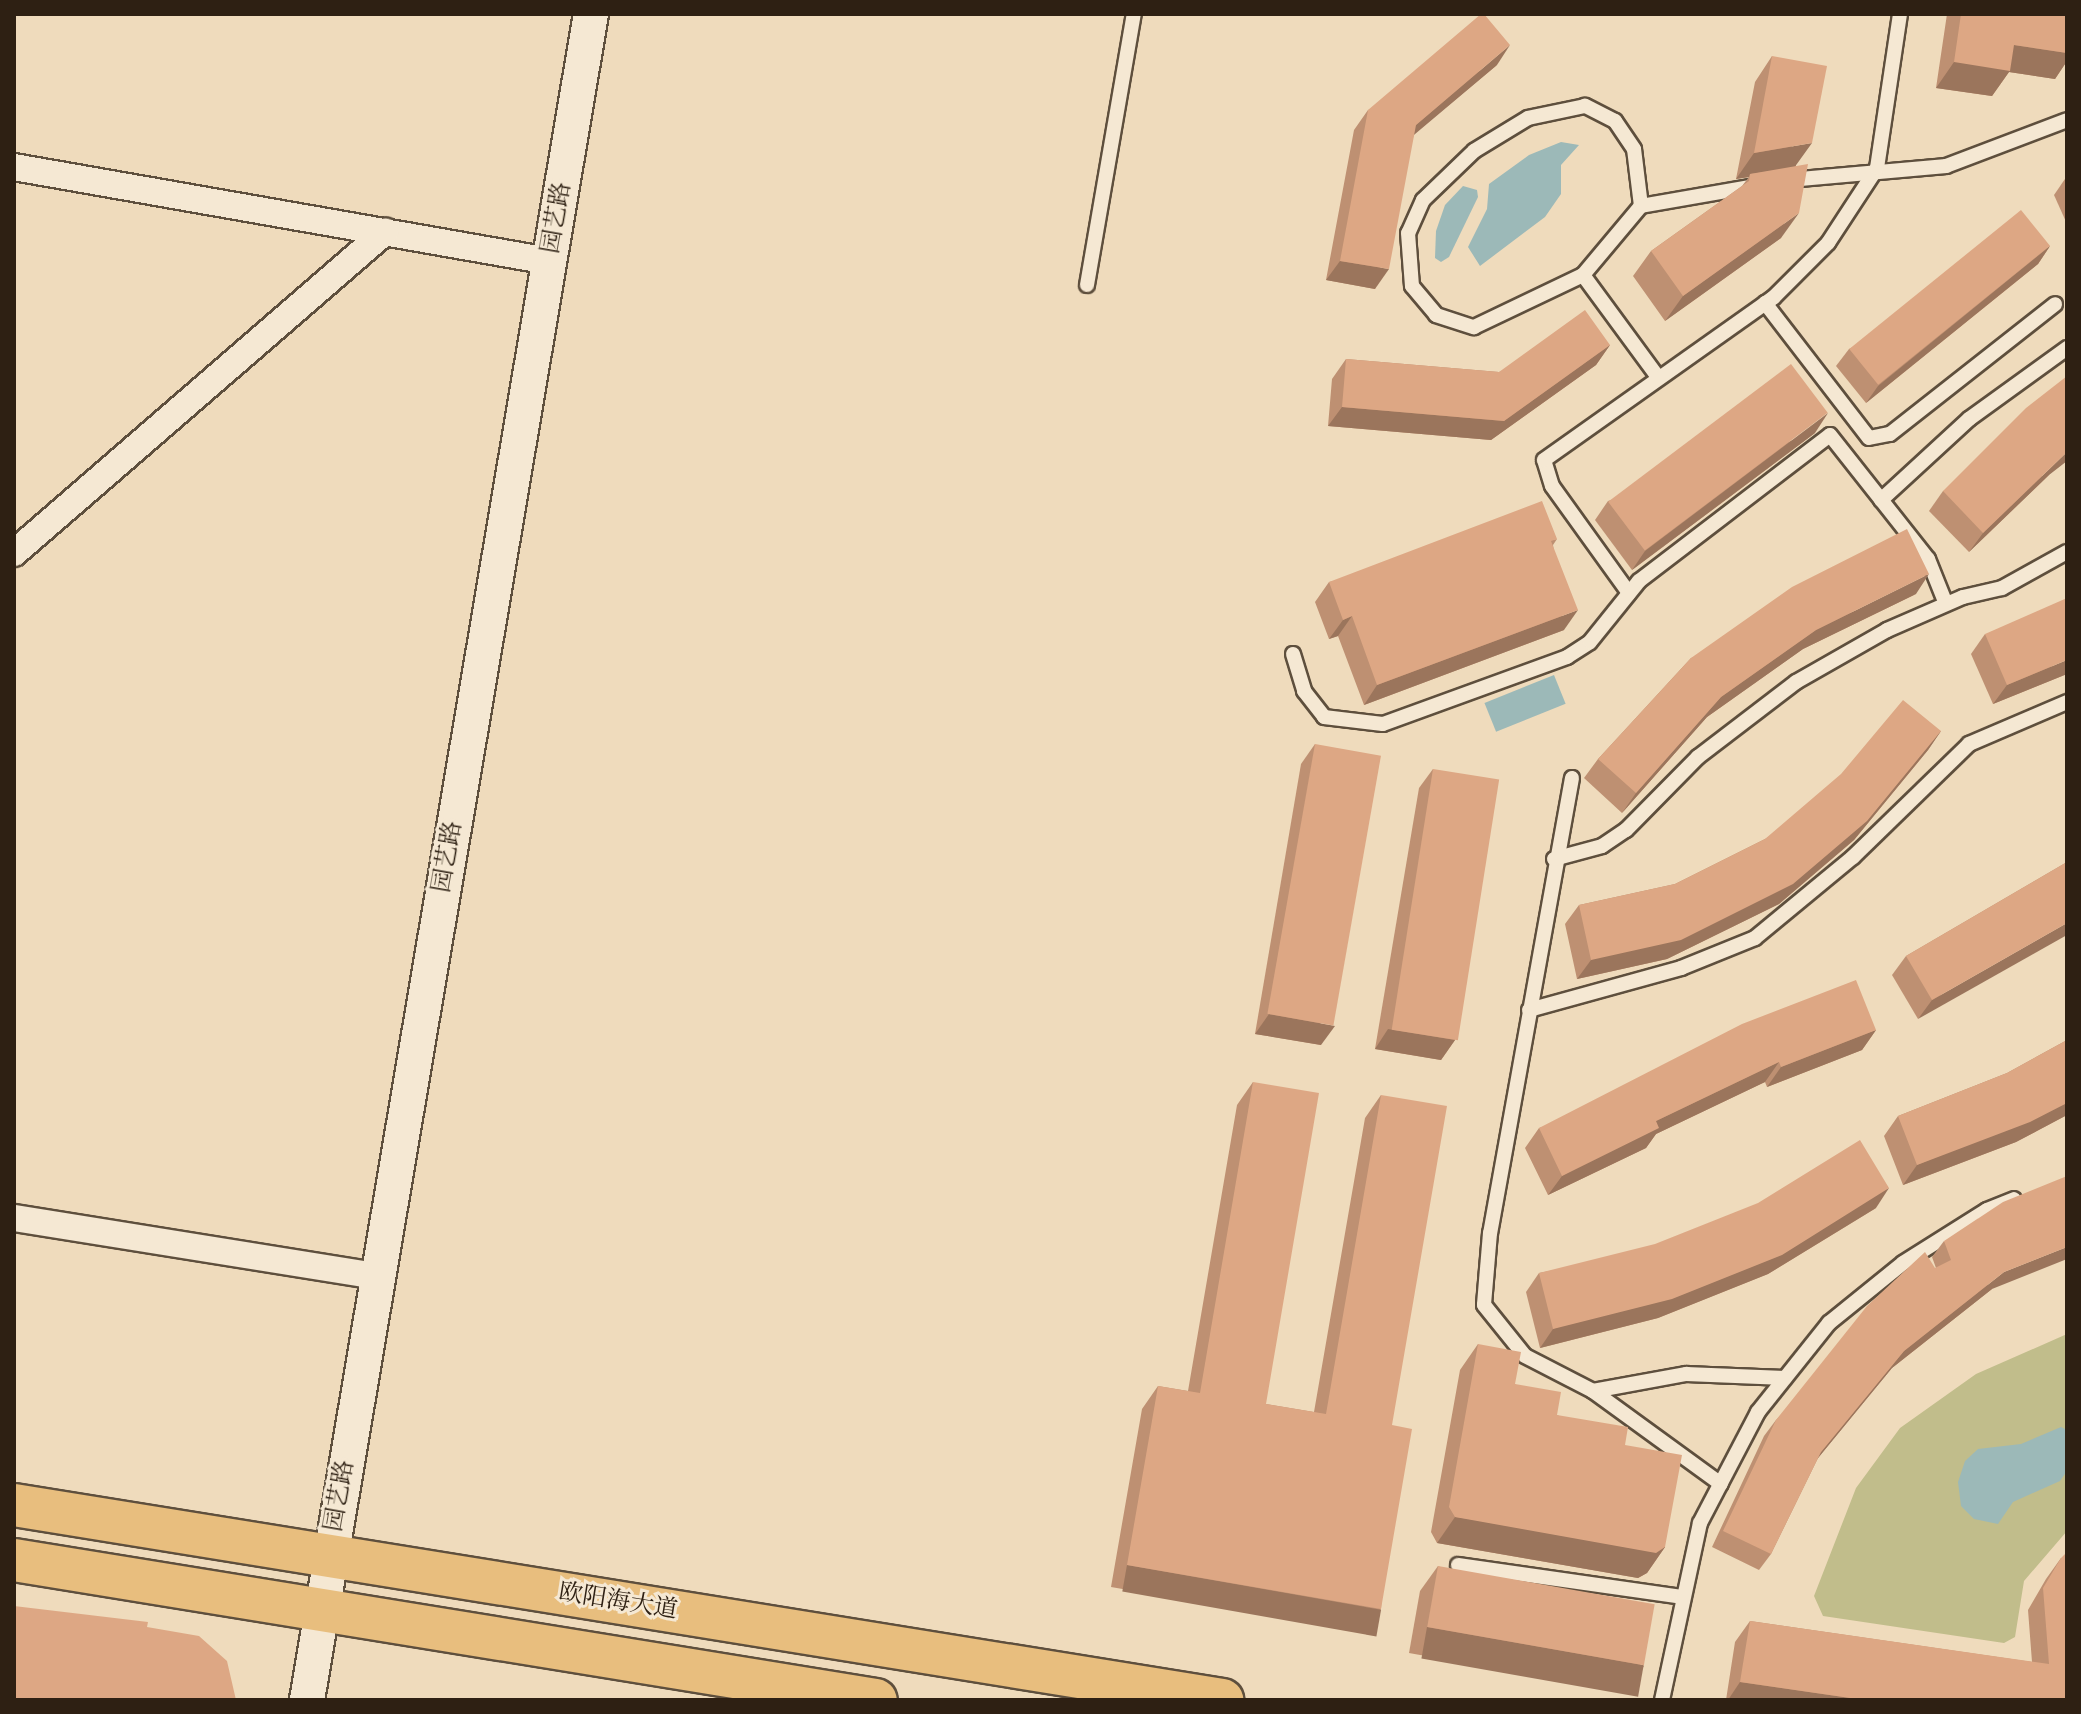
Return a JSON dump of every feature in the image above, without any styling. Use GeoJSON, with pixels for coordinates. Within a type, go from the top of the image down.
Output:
{"type":"FeatureCollection","features":[{"type":"Feature","properties":{"kind":"main road","name":"欧阳海大道"},"geometry":{"type":"LineString","coordinates":[[14,1505],[1222,1700]]}},
{"type":"Feature","properties":{"kind":"main road"},"geometry":{"type":"LineString","coordinates":[[14,1560],[876,1700]]}},
{"type":"Feature","properties":{"kind":"street","name":"园艺路"},"geometry":{"type":"LineString","coordinates":[[307,1700],[591,14]]}},
{"type":"Feature","properties":{"kind":"street"},"geometry":{"type":"LineString","coordinates":[[14,167],[549,261]]}},
{"type":"Feature","properties":{"kind":"street"},"geometry":{"type":"LineString","coordinates":[[14,553],[385,232]]}},
{"type":"Feature","properties":{"kind":"street"},"geometry":{"type":"LineString","coordinates":[[14,1218],[377,1276]]}},
{"type":"Feature","properties":{"kind":"lane"},"geometry":{"type":"LineString","coordinates":[[1087,285],[1134,14]]}},
{"type":"Feature","properties":{"kind":"lane"},"geometry":{"type":"LineString","coordinates":[[1629,593],[1552,486],[1544,460],[1765,303],[1828,243],[1877,168],[1900,14]]}},
{"type":"Feature","properties":{"kind":"lane"},"geometry":{"type":"LineString","coordinates":[[1641,206],[1634,149],[1615,121],[1585,106],[1528,118],[1474,151],[1423,200],[1408,233],[1412,286],[1436,315],[1474,327],[1583,275],[1641,206],[1877,168],[1946,166],[2067,120]]}},
{"type":"Feature","properties":{"kind":"lane"},"geometry":{"type":"LineString","coordinates":[[1583,275],[1658,377]]}},
{"type":"Feature","properties":{"kind":"lane"},"geometry":{"type":"LineString","coordinates":[[1765,303],[1869,438],[1890,434],[2055,304]]}},
{"type":"Feature","properties":{"kind":"lane"},"geometry":{"type":"LineString","coordinates":[[1881,500],[1969,419],[2067,348]]}},
{"type":"Feature","properties":{"kind":"lane"},"geometry":{"type":"LineString","coordinates":[[1293,654],[1304,691],[1324,717],[1383,724],[1567,657],[1590,642],[1629,593],[1830,435],[1928,559],[1946,604]]}},
{"type":"Feature","properties":{"kind":"lane"},"geometry":{"type":"LineString","coordinates":[[1554,859],[1602,846],[1626,830],[1698,757],[1796,682],[1887,630],[1946,604],[2002,588],[2067,552]]}},
{"type":"Feature","properties":{"kind":"lane"},"geometry":{"type":"LineString","coordinates":[[1529,1010],[1681,968],[1755,938],[1853,857],[1969,744],[2067,702]]}},
{"type":"Feature","properties":{"kind":"lane"},"geometry":{"type":"LineString","coordinates":[[1572,778],[1554,859],[1490,1233],[1484,1305],[1525,1356],[1593,1391],[1721,1484]]}},
{"type":"Feature","properties":{"kind":"lane"},"geometry":{"type":"LineString","coordinates":[[1662,1700],[1700,1523],[1758,1412],[1829,1323],[1903,1263],[1987,1210],[2027,1194]]}},
{"type":"Feature","properties":{"kind":"lane"},"geometry":{"type":"LineString","coordinates":[[1593,1391],[1686,1374],[1785,1378]]}},
{"type":"Feature","properties":{"kind":"lane"},"geometry":{"type":"LineString","coordinates":[[1458,1565],[1682,1597]]}},
{"type":"Feature","properties":{"kind":"shaded area"},"geometry":{"type":"Polygon","coordinates":[[[2067,1334],[2067,1531],[2024,1581],[2015,1637],[2004,1643],[1823,1616],[1814,1596],[1856,1488],[1900,1428],[1976,1374],[2067,1334]]]}},
{"type":"Feature","properties":{"kind":"water"},"geometry":{"type":"Polygon","coordinates":[[[1561,142],[1579,145],[1561,165],[1561,194],[1545,217],[1480,266],[1468,247],[1487,209],[1489,184],[1529,155],[1561,142]]]}},
{"type":"Feature","properties":{"kind":"water"},"geometry":{"type":"Polygon","coordinates":[[[1463,186],[1477,190],[1478,197],[1449,257],[1441,262],[1435,258],[1436,231],[1445,205],[1463,186]]]}},
{"type":"Feature","properties":{"kind":"water"},"geometry":{"type":"Polygon","coordinates":[[[1554,675],[1566,704],[1496,732],[1484,703],[1554,675]]]}},
{"type":"Feature","properties":{"kind":"water"},"geometry":{"type":"Polygon","coordinates":[[[2061,1427],[2067,1430],[2067,1471],[2060,1481],[2013,1502],[1998,1524],[1974,1519],[1961,1506],[1958,1482],[1965,1461],[1978,1449],[2021,1444],[2061,1427]]]}},
{"type":"Feature","properties":{"kind":"building"},"geometry":{"type":"Polygon","coordinates":[[[1481,14],[1510,45],[1416,125],[1389,269],[1340,261],[1368,110],[1481,14]]]}},
{"type":"Feature","properties":{"kind":"building"},"geometry":{"type":"Polygon","coordinates":[[[1961,14],[2067,14],[2067,53],[2014,45],[2010,71],[1954,62],[1961,14]]]}},
{"type":"Feature","properties":{"kind":"building"},"geometry":{"type":"Polygon","coordinates":[[[1772,56],[1827,66],[1812,143],[1754,153],[1772,56]]]}},
{"type":"Feature","properties":{"kind":"building"},"geometry":{"type":"Polygon","coordinates":[[[1808,164],[1799,213],[1683,296],[1651,251],[1749,181],[1750,174],[1808,164]]]}},
{"type":"Feature","properties":{"kind":"building"},"geometry":{"type":"Polygon","coordinates":[[[2021,210],[2050,246],[1878,385],[1849,349],[2021,210]]]}},
{"type":"Feature","properties":{"kind":"building"},"geometry":{"type":"Polygon","coordinates":[[[1585,310],[1610,345],[1504,421],[1342,407],[1346,359],[1499,372],[1585,310]]]}},
{"type":"Feature","properties":{"kind":"building"},"geometry":{"type":"Polygon","coordinates":[[[1791,364],[1828,413],[1645,551],[1608,502],[1791,364]]]}},
{"type":"Feature","properties":{"kind":"building"},"geometry":{"type":"Polygon","coordinates":[[[2067,376],[2067,452],[1983,533],[1943,491],[2026,408],[2067,376]]]}},
{"type":"Feature","properties":{"kind":"building"},"geometry":{"type":"Polygon","coordinates":[[[1542,501],[1557,539],[1551,541],[1578,610],[1377,685],[1352,616],[1343,620],[1329,582],[1542,501]]]}},
{"type":"Feature","properties":{"kind":"building"},"geometry":{"type":"Polygon","coordinates":[[[1907,529],[1929,574],[1816,630],[1721,697],[1636,793],[1598,759],[1691,658],[1792,587],[1907,529]]]}},
{"type":"Feature","properties":{"kind":"building"},"geometry":{"type":"Polygon","coordinates":[[[2067,598],[2067,660],[2007,685],[1985,634],[2067,598]]]}},
{"type":"Feature","properties":{"kind":"building"},"geometry":{"type":"Polygon","coordinates":[[[1903,700],[1941,731],[1867,821],[1793,884],[1681,940],[1591,960],[1579,905],[1675,884],[1765,839],[1841,774],[1903,700]]]}},
{"type":"Feature","properties":{"kind":"building"},"geometry":{"type":"Polygon","coordinates":[[[1315,744],[1381,756],[1333,1025],[1267,1014],[1315,744]]]}},
{"type":"Feature","properties":{"kind":"building"},"geometry":{"type":"Polygon","coordinates":[[[1433,769],[1499,779],[1458,1040],[1392,1030],[1433,769]]]}},
{"type":"Feature","properties":{"kind":"building"},"geometry":{"type":"Polygon","coordinates":[[[2067,862],[2067,923],[1932,1000],[1906,956],[2067,862]]]}},
{"type":"Feature","properties":{"kind":"building"},"geometry":{"type":"Polygon","coordinates":[[[1856,980],[1876,1030],[1781,1067],[1779,1062],[1656,1121],[1659,1128],[1562,1176],[1539,1128],[1742,1024],[1856,980]]]}},
{"type":"Feature","properties":{"kind":"building"},"geometry":{"type":"Polygon","coordinates":[[[2067,1040],[2067,1103],[2030,1122],[1917,1165],[1898,1116],[2007,1073],[2067,1040]]]}},
{"type":"Feature","properties":{"kind":"building"},"geometry":{"type":"Polygon","coordinates":[[[1253,1082],[1319,1093],[1266,1404],[1326,1414],[1381,1095],[1447,1106],[1392,1425],[1412,1429],[1381,1609],[1127,1565],[1158,1386],[1200,1393],[1253,1082]]]}},
{"type":"Feature","properties":{"kind":"building"},"geometry":{"type":"Polygon","coordinates":[[[1860,1140],[1889,1188],[1782,1255],[1672,1299],[1553,1329],[1539,1273],[1655,1244],[1758,1203],[1860,1140]]]}},
{"type":"Feature","properties":{"kind":"building"},"geometry":{"type":"Polygon","coordinates":[[[2067,1176],[2067,1247],[2004,1272],[1904,1351],[1821,1452],[1771,1554],[1723,1531],[1776,1420],[1867,1306],[1925,1252],[1935,1268],[1951,1260],[1944,1241],[2003,1202],[2067,1176]]]}},
{"type":"Feature","properties":{"kind":"building"},"geometry":{"type":"Polygon","coordinates":[[[1478,1344],[1521,1352],[1515,1384],[1561,1392],[1557,1415],[1628,1427],[1625,1445],[1682,1455],[1665,1547],[1656,1553],[1455,1517],[1449,1507],[1478,1344]]]}},
{"type":"Feature","properties":{"kind":"building"},"geometry":{"type":"Polygon","coordinates":[[[2067,1552],[2067,1700],[1864,1700],[1740,1682],[1750,1621],[2049,1664],[2043,1588],[2067,1552]]]}},
{"type":"Feature","properties":{"kind":"building"},"geometry":{"type":"Polygon","coordinates":[[[1438,1566],[1655,1604],[1644,1665],[1427,1627],[1438,1566]]]}},
{"type":"Feature","properties":{"kind":"building"},"geometry":{"type":"Polygon","coordinates":[[[14,1606],[148,1622],[147,1627],[199,1636],[227,1661],[236,1700],[14,1700],[14,1606]]]}}]}
